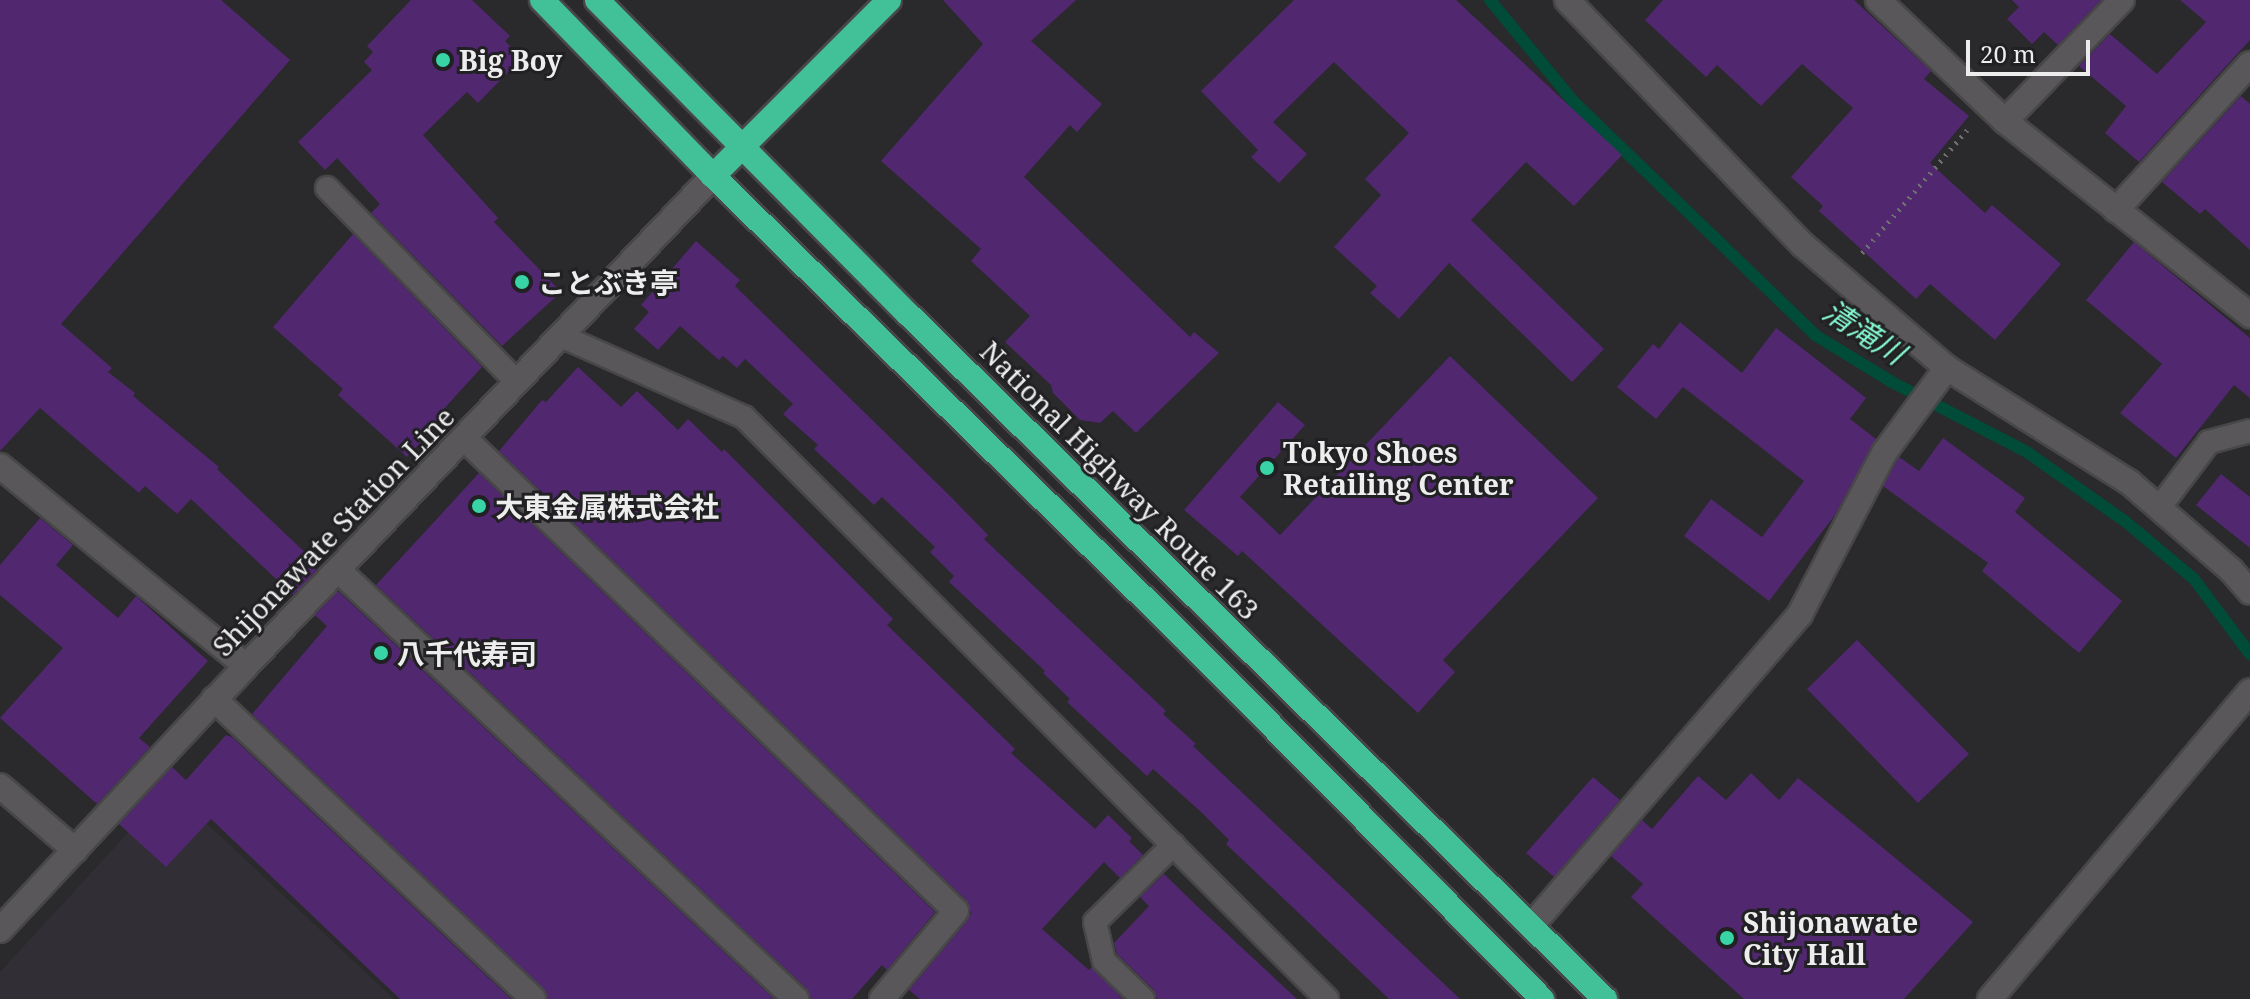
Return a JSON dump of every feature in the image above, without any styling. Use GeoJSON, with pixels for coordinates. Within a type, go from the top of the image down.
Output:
{"type":"FeatureCollection","features":[{"type":"Feature","properties":{"kind":"highway"},"geometry":{"type":"LineString","coordinates":[[542,0],[713,176],[1185,638],[1542,999]]}},
{"type":"Feature","properties":{"kind":"highway","name":"National Highway Route 163"},"geometry":{"type":"LineString","coordinates":[[597,0],[1605,999]]}},
{"type":"Feature","properties":{"kind":"highway"},"geometry":{"type":"LineString","coordinates":[[713,176],[889,0]]}},
{"type":"Feature","properties":{"kind":"street"},"geometry":{"type":"LineString","coordinates":[[1567,0],[1803,245],[1944,371],[2129,482],[2231,570],[2250,592]]}},
{"type":"Feature","properties":{"kind":"street"},"geometry":{"type":"LineString","coordinates":[[1878,0],[1997,113],[2250,315]]}},
{"type":"Feature","properties":{"kind":"street"},"geometry":{"type":"LineString","coordinates":[[1997,113],[2122,0]]}},
{"type":"Feature","properties":{"kind":"street"},"geometry":{"type":"LineString","coordinates":[[2116,210],[2250,64]]}},
{"type":"Feature","properties":{"kind":"street","name":"Shijonawate Station Line"},"geometry":{"type":"LineString","coordinates":[[0,930],[214,699],[713,176]]}},
{"type":"Feature","properties":{"kind":"street"},"geometry":{"type":"LineString","coordinates":[[1531,926],[1800,614],[1884,453],[1944,371]]}},
{"type":"Feature","properties":{"kind":"street"},"geometry":{"type":"LineString","coordinates":[[464,438],[956,911],[882,999]]}},
{"type":"Feature","properties":{"kind":"street"},"geometry":{"type":"LineString","coordinates":[[0,466],[246,666]]}},
{"type":"Feature","properties":{"kind":"street"},"geometry":{"type":"LineString","coordinates":[[338,570],[796,999]]}},
{"type":"Feature","properties":{"kind":"street"},"geometry":{"type":"LineString","coordinates":[[1990,999],[2250,691]]}},
{"type":"Feature","properties":{"kind":"street"},"geometry":{"type":"LineString","coordinates":[[214,699],[533,999]]}},
{"type":"Feature","properties":{"kind":"street"},"geometry":{"type":"LineString","coordinates":[[0,786],[75,850]]}},
{"type":"Feature","properties":{"kind":"lane"},"geometry":{"type":"LineString","coordinates":[[327,188],[517,382]]}},
{"type":"Feature","properties":{"kind":"lane"},"geometry":{"type":"LineString","coordinates":[[561,336],[744,417],[1327,999]]}},
{"type":"Feature","properties":{"kind":"lane"},"geometry":{"type":"LineString","coordinates":[[2159,508],[2209,442],[2250,431]]}},
{"type":"Feature","properties":{"kind":"lane"},"geometry":{"type":"LineString","coordinates":[[1143,999],[1104,961],[1095,922],[1173,845]]}},
{"type":"Feature","properties":{"kind":"path"},"geometry":{"type":"LineString","coordinates":[[1868,247],[1997,113]]}},
{"type":"Feature","properties":{"kind":"shaded area"},"geometry":{"type":"Polygon","coordinates":[[[169,788],[394,999],[0,999],[0,972],[169,788]]]}},
{"type":"Feature","properties":{"kind":"building"},"geometry":{"type":"Polygon","coordinates":[[[0,0],[221,0],[290,60],[61,324],[112,368],[108,372],[135,393],[133,396],[219,467],[217,469],[313,560],[309,564],[317,570],[293,595],[191,499],[177,514],[145,486],[139,493],[40,408],[0,451],[0,0]]]}},
{"type":"Feature","properties":{"kind":"building"},"geometry":{"type":"Polygon","coordinates":[[[411,0],[472,0],[510,36],[505,41],[522,58],[478,103],[467,92],[423,135],[498,218],[494,222],[561,292],[502,346],[371,213],[380,204],[337,158],[325,170],[298,142],[372,70],[364,62],[373,52],[367,46],[411,0]]]}},
{"type":"Feature","properties":{"kind":"building"},"geometry":{"type":"Polygon","coordinates":[[[943,0],[1076,0],[1031,41],[1102,104],[1077,132],[1070,125],[1024,177],[1190,337],[1194,332],[1219,353],[1136,433],[1113,411],[1100,423],[1080,420],[1053,393],[1051,385],[1005,342],[1030,316],[971,261],[981,249],[881,161],[983,44],[943,0]]]}},
{"type":"Feature","properties":{"kind":"building"},"geometry":{"type":"Polygon","coordinates":[[[1294,0],[1456,0],[1622,155],[1574,206],[1526,162],[1471,220],[1604,349],[1572,382],[1449,263],[1399,319],[1370,293],[1377,286],[1334,247],[1381,195],[1365,179],[1409,133],[1334,62],[1273,122],[1307,154],[1279,183],[1251,157],[1258,150],[1201,91],[1294,0]]]}},
{"type":"Feature","properties":{"kind":"building"},"geometry":{"type":"Polygon","coordinates":[[[1663,0],[1854,0],[1931,71],[1924,79],[1969,116],[1930,163],[1985,213],[1992,205],[2061,264],[1995,340],[1930,284],[1916,299],[1819,211],[1823,206],[1791,177],[1853,108],[1802,64],[1761,106],[1717,65],[1706,77],[1645,20],[1663,0]]]}},
{"type":"Feature","properties":{"kind":"building"},"geometry":{"type":"Polygon","coordinates":[[[2012,0],[2101,0],[2058,45],[2044,32],[2032,44],[2007,19],[2019,7],[2012,0]]]}},
{"type":"Feature","properties":{"kind":"building"},"geometry":{"type":"Polygon","coordinates":[[[2180,0],[2250,0],[2250,40],[2139,162],[2105,133],[2126,106],[2079,66],[2110,34],[2157,74],[2206,22],[2180,0]]]}},
{"type":"Feature","properties":{"kind":"building"},"geometry":{"type":"Polygon","coordinates":[[[2241,96],[2250,104],[2250,250],[2205,209],[2200,214],[2162,182],[2241,96]]]}},
{"type":"Feature","properties":{"kind":"building"},"geometry":{"type":"Polygon","coordinates":[[[353,234],[482,367],[441,412],[446,416],[407,457],[338,395],[343,389],[273,327],[353,234]]]}},
{"type":"Feature","properties":{"kind":"building"},"geometry":{"type":"Polygon","coordinates":[[[696,241],[740,280],[735,286],[988,535],[984,539],[1166,711],[1163,714],[1196,744],[1193,746],[1460,999],[1389,999],[1226,844],[1229,840],[1200,811],[1153,769],[1147,776],[1067,702],[1070,699],[1043,673],[1045,671],[949,582],[954,576],[930,552],[935,547],[882,497],[874,505],[814,449],[818,445],[783,414],[793,404],[745,359],[737,368],[723,356],[719,360],[680,326],[658,350],[634,329],[649,312],[641,305],[696,241]]]}},
{"type":"Feature","properties":{"kind":"building"},"geometry":{"type":"Polygon","coordinates":[[[2134,242],[2250,338],[2250,398],[2234,385],[2176,458],[2120,413],[2162,364],[2086,300],[2134,242]]]}},
{"type":"Feature","properties":{"kind":"building"},"geometry":{"type":"Polygon","coordinates":[[[1680,322],[1742,373],[1776,328],[1866,398],[1850,419],[1876,439],[1835,515],[1769,601],[1684,536],[1711,499],[1762,537],[1804,481],[1683,387],[1656,419],[1617,387],[1653,344],[1659,349],[1680,322]]]}},
{"type":"Feature","properties":{"kind":"building"},"geometry":{"type":"Polygon","coordinates":[[[1450,356],[1598,498],[1443,660],[1455,672],[1418,713],[1242,551],[1238,556],[1184,510],[1278,402],[1305,425],[1240,497],[1280,535],[1450,356]]]}},
{"type":"Feature","properties":{"kind":"building"},"geometry":{"type":"Polygon","coordinates":[[[578,367],[621,407],[637,391],[678,430],[688,419],[722,452],[724,449],[893,619],[887,625],[1015,749],[1011,753],[1095,829],[1108,815],[1132,838],[1129,841],[1143,855],[1120,878],[1104,862],[1042,929],[1089,970],[1092,967],[1123,999],[920,999],[909,990],[967,921],[971,913],[967,901],[499,451],[542,400],[546,402],[578,367]]]}},
{"type":"Feature","properties":{"kind":"building"},"geometry":{"type":"Polygon","coordinates":[[[1943,438],[2025,498],[2015,512],[2122,601],[2079,653],[1982,571],[1988,563],[1883,486],[1899,457],[1919,471],[1943,438]]]}},
{"type":"Feature","properties":{"kind":"building"},"geometry":{"type":"Polygon","coordinates":[[[479,473],[935,912],[887,970],[882,965],[852,999],[811,999],[806,988],[376,585],[479,473]]]}},
{"type":"Feature","properties":{"kind":"building"},"geometry":{"type":"Polygon","coordinates":[[[2221,474],[2250,497],[2250,548],[2196,505],[2221,474]]]}},
{"type":"Feature","properties":{"kind":"building"},"geometry":{"type":"Polygon","coordinates":[[[40,518],[73,545],[56,565],[118,618],[136,596],[208,661],[139,738],[150,747],[97,804],[0,718],[63,648],[0,595],[0,565],[40,518]]]}},
{"type":"Feature","properties":{"kind":"building"},"geometry":{"type":"Polygon","coordinates":[[[338,591],[774,999],[548,999],[543,988],[252,714],[327,626],[315,615],[338,591]]]}},
{"type":"Feature","properties":{"kind":"building"},"geometry":{"type":"Polygon","coordinates":[[[1857,640],[1969,754],[1918,803],[1807,689],[1857,640]]]}},
{"type":"Feature","properties":{"kind":"building"},"geometry":{"type":"Polygon","coordinates":[[[226,735],[232,737],[511,999],[400,999],[211,819],[166,867],[119,824],[172,767],[186,780],[226,735]]]}},
{"type":"Feature","properties":{"kind":"building"},"geometry":{"type":"Polygon","coordinates":[[[1751,773],[1779,800],[1798,778],[1973,922],[1904,999],[1744,999],[1631,897],[1643,884],[1611,856],[1642,820],[1652,829],[1698,776],[1726,800],[1751,773]]]}},
{"type":"Feature","properties":{"kind":"building"},"geometry":{"type":"Polygon","coordinates":[[[1593,777],[1620,800],[1554,877],[1526,853],[1593,777]]]}},
{"type":"Feature","properties":{"kind":"building"},"geometry":{"type":"Polygon","coordinates":[[[1164,874],[1297,999],[1157,999],[1153,989],[1117,954],[1114,943],[1149,906],[1140,897],[1164,874]]]}},
{"type":"Feature","properties":{"kind":"waterway","name":"清滝川"},"geometry":{"type":"LineString","coordinates":[[1490,0],[1572,100],[1815,335],[1890,381],[2027,452],[2126,522],[2194,579],[2250,654]]}},
{"type":"Feature","properties":{"kind":"place","name":"Big Boy"},"geometry":{"type":"Point","coordinates":[443,60]}},
{"type":"Feature","properties":{"kind":"place","name":"ことぶき亭"},"geometry":{"type":"Point","coordinates":[522,282]}},
{"type":"Feature","properties":{"kind":"place","name":"Tokyo Shoes Retailing Center"},"geometry":{"type":"Point","coordinates":[1267,468]}},
{"type":"Feature","properties":{"kind":"place","name":"大東金属株式会社"},"geometry":{"type":"Point","coordinates":[479,506]}},
{"type":"Feature","properties":{"kind":"place","name":"八千代寿司"},"geometry":{"type":"Point","coordinates":[381,653]}},
{"type":"Feature","properties":{"kind":"place","name":"Shijonawate City Hall"},"geometry":{"type":"Point","coordinates":[1727,938]}}]}
